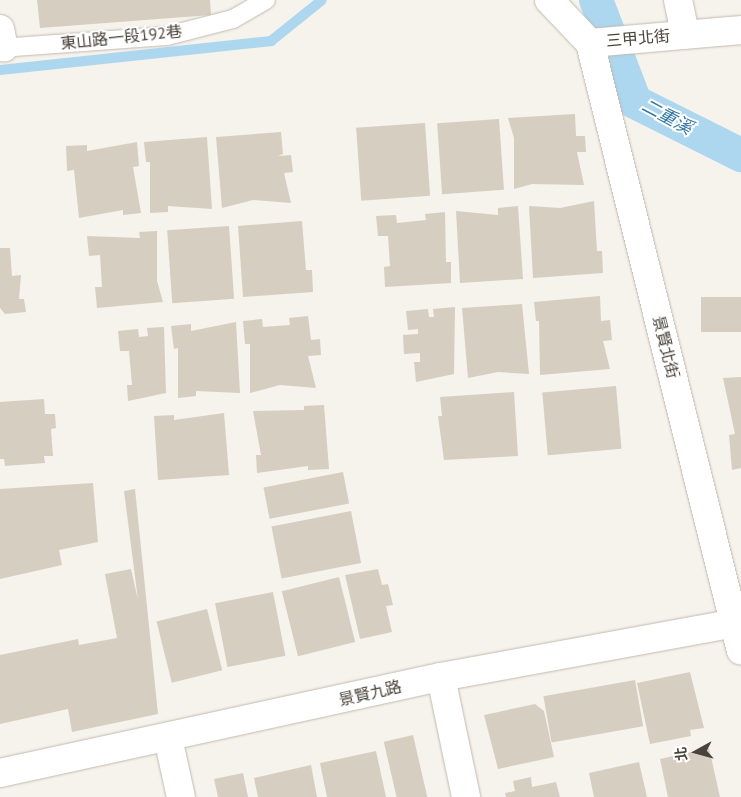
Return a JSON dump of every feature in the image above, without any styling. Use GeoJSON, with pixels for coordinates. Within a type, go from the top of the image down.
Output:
{"type":"FeatureCollection","features":[{"type":"Feature","properties":{"kind":"street","name":"三甲北街"},"geometry":{"type":"LineString","coordinates":[[549,0],[590,43],[741,30]]}},
{"type":"Feature","properties":{"kind":"street"},"geometry":{"type":"LineString","coordinates":[[678,0],[685,34]]}},
{"type":"Feature","properties":{"kind":"street","name":"景賢北街"},"geometry":{"type":"LineString","coordinates":[[590,43],[738,622],[741,651]]}},
{"type":"Feature","properties":{"kind":"street","name":"景賢九路"},"geometry":{"type":"LineString","coordinates":[[0,773],[168,738],[441,677],[738,622]]}},
{"type":"Feature","properties":{"kind":"street"},"geometry":{"type":"LineString","coordinates":[[441,677],[466,797]]}},
{"type":"Feature","properties":{"kind":"street"},"geometry":{"type":"LineString","coordinates":[[168,738],[181,797]]}},
{"type":"Feature","properties":{"kind":"lane","name":"東山路一段192巷"},"geometry":{"type":"LineString","coordinates":[[1,41],[167,36],[233,19],[266,0]]}},
{"type":"Feature","properties":{"kind":"building"},"geometry":{"type":"Polygon","coordinates":[[[37,0],[210,0],[211,15],[40,28],[37,0]]]}},
{"type":"Feature","properties":{"kind":"building"},"geometry":{"type":"Polygon","coordinates":[[[575,114],[576,136],[585,136],[586,152],[577,152],[584,185],[532,184],[514,189],[514,138],[508,118],[575,114]]]}},
{"type":"Feature","properties":{"kind":"building"},"geometry":{"type":"Polygon","coordinates":[[[499,119],[504,190],[442,194],[437,123],[499,119]]]}},
{"type":"Feature","properties":{"kind":"building"},"geometry":{"type":"Polygon","coordinates":[[[425,123],[430,196],[361,201],[356,128],[425,123]]]}},
{"type":"Feature","properties":{"kind":"building"},"geometry":{"type":"Polygon","coordinates":[[[281,132],[283,154],[278,156],[291,155],[293,172],[284,173],[291,203],[253,200],[222,208],[216,137],[281,132]]]}},
{"type":"Feature","properties":{"kind":"building"},"geometry":{"type":"Polygon","coordinates":[[[207,137],[212,209],[168,206],[168,212],[150,213],[150,162],[146,162],[144,142],[207,137]]]}},
{"type":"Feature","properties":{"kind":"building"},"geometry":{"type":"Polygon","coordinates":[[[137,142],[139,166],[133,167],[141,213],[123,215],[123,210],[79,218],[74,170],[67,171],[66,146],[87,145],[87,151],[137,142]]]}},
{"type":"Feature","properties":{"kind":"building"},"geometry":{"type":"Polygon","coordinates":[[[594,201],[597,251],[602,251],[603,273],[533,278],[529,206],[560,208],[594,201]]]}},
{"type":"Feature","properties":{"kind":"building"},"geometry":{"type":"Polygon","coordinates":[[[518,206],[523,279],[460,283],[456,211],[498,215],[498,208],[518,206]]]}},
{"type":"Feature","properties":{"kind":"building"},"geometry":{"type":"Polygon","coordinates":[[[445,212],[446,262],[451,262],[451,283],[385,287],[384,267],[390,266],[388,236],[378,236],[376,216],[396,215],[397,223],[426,220],[425,214],[445,212]]]}},
{"type":"Feature","properties":{"kind":"building"},"geometry":{"type":"Polygon","coordinates":[[[302,221],[306,270],[312,270],[313,292],[243,297],[238,226],[302,221]]]}},
{"type":"Feature","properties":{"kind":"building"},"geometry":{"type":"Polygon","coordinates":[[[229,226],[234,299],[172,303],[167,230],[229,226]]]}},
{"type":"Feature","properties":{"kind":"building"},"geometry":{"type":"Polygon","coordinates":[[[157,231],[157,281],[163,302],[97,308],[95,287],[102,287],[100,255],[89,256],[87,236],[140,238],[139,232],[157,231]]]}},
{"type":"Feature","properties":{"kind":"building"},"geometry":{"type":"Polygon","coordinates":[[[0,248],[10,248],[12,276],[21,275],[19,299],[24,299],[26,312],[5,314],[0,308],[0,248]]]}},
{"type":"Feature","properties":{"kind":"building"},"geometry":{"type":"Polygon","coordinates":[[[600,296],[601,321],[610,320],[612,340],[603,341],[610,369],[540,375],[539,321],[536,321],[534,302],[600,296]]]}},
{"type":"Feature","properties":{"kind":"building"},"geometry":{"type":"Polygon","coordinates":[[[701,297],[741,297],[741,332],[701,332],[701,297]]]}},
{"type":"Feature","properties":{"kind":"building"},"geometry":{"type":"Polygon","coordinates":[[[522,304],[529,374],[498,372],[468,378],[462,308],[522,304]]]}},
{"type":"Feature","properties":{"kind":"building"},"geometry":{"type":"Polygon","coordinates":[[[455,307],[454,374],[416,382],[414,362],[420,362],[420,353],[404,354],[403,335],[418,334],[418,329],[408,330],[406,311],[428,309],[429,317],[434,317],[433,309],[455,307]]]}},
{"type":"Feature","properties":{"kind":"building"},"geometry":{"type":"Polygon","coordinates":[[[308,316],[311,340],[320,339],[321,355],[308,356],[316,388],[280,385],[250,393],[250,344],[245,344],[243,321],[262,319],[263,327],[290,325],[289,318],[308,316]]]}},
{"type":"Feature","properties":{"kind":"building"},"geometry":{"type":"Polygon","coordinates":[[[236,322],[240,393],[196,391],[196,396],[178,398],[178,348],[174,349],[171,326],[191,324],[191,331],[236,322]]]}},
{"type":"Feature","properties":{"kind":"building"},"geometry":{"type":"Polygon","coordinates":[[[164,327],[166,393],[128,401],[127,385],[132,385],[129,351],[120,351],[118,331],[138,329],[139,337],[148,336],[147,328],[164,327]]]}},
{"type":"Feature","properties":{"kind":"building"},"geometry":{"type":"Polygon","coordinates":[[[741,377],[741,468],[732,470],[729,435],[735,434],[723,378],[741,377]]]}},
{"type":"Feature","properties":{"kind":"building"},"geometry":{"type":"Polygon","coordinates":[[[616,386],[621,449],[548,455],[542,392],[616,386]]]}},
{"type":"Feature","properties":{"kind":"building"},"geometry":{"type":"Polygon","coordinates":[[[514,392],[518,456],[444,460],[438,416],[442,416],[440,397],[514,392]]]}},
{"type":"Feature","properties":{"kind":"building"},"geometry":{"type":"Polygon","coordinates":[[[44,399],[45,414],[55,414],[56,428],[51,429],[53,456],[44,456],[45,463],[5,466],[4,459],[0,459],[0,402],[44,399]]]}},
{"type":"Feature","properties":{"kind":"building"},"geometry":{"type":"Polygon","coordinates":[[[324,405],[329,469],[308,470],[308,466],[257,473],[256,455],[261,455],[253,411],[304,410],[304,406],[324,405]]]}},
{"type":"Feature","properties":{"kind":"building"},"geometry":{"type":"Polygon","coordinates":[[[224,413],[229,475],[158,480],[154,416],[174,415],[174,420],[224,413]]]}},
{"type":"Feature","properties":{"kind":"building"},"geometry":{"type":"Polygon","coordinates":[[[343,472],[349,503],[270,519],[263,487],[343,472]]]}},
{"type":"Feature","properties":{"kind":"building"},"geometry":{"type":"Polygon","coordinates":[[[93,483],[98,542],[59,550],[62,565],[0,579],[0,489],[93,483]]]}},
{"type":"Feature","properties":{"kind":"building"},"geometry":{"type":"Polygon","coordinates":[[[135,489],[158,714],[72,732],[68,709],[0,724],[0,655],[78,639],[79,645],[117,638],[105,574],[131,569],[138,600],[124,491],[135,489]]]}},
{"type":"Feature","properties":{"kind":"building"},"geometry":{"type":"Polygon","coordinates":[[[351,511],[361,563],[282,578],[271,526],[351,511]]]}},
{"type":"Feature","properties":{"kind":"building"},"geometry":{"type":"Polygon","coordinates":[[[378,569],[382,585],[388,584],[393,605],[386,606],[392,632],[360,639],[345,575],[378,569]]]}},
{"type":"Feature","properties":{"kind":"building"},"geometry":{"type":"Polygon","coordinates":[[[339,577],[355,642],[298,656],[282,591],[339,577]]]}},
{"type":"Feature","properties":{"kind":"building"},"geometry":{"type":"Polygon","coordinates":[[[273,592],[285,656],[227,667],[215,603],[273,592]]]}},
{"type":"Feature","properties":{"kind":"building"},"geometry":{"type":"Polygon","coordinates":[[[207,609],[222,670],[172,683],[157,622],[207,609]]]}},
{"type":"Feature","properties":{"kind":"building"},"geometry":{"type":"Polygon","coordinates":[[[690,672],[704,728],[690,730],[691,736],[650,744],[637,683],[690,672]]]}},
{"type":"Feature","properties":{"kind":"building"},"geometry":{"type":"Polygon","coordinates":[[[635,680],[643,726],[552,742],[543,696],[635,680]]]}},
{"type":"Feature","properties":{"kind":"building"},"geometry":{"type":"Polygon","coordinates":[[[535,704],[544,711],[554,757],[498,769],[484,715],[535,704]]]}},
{"type":"Feature","properties":{"kind":"building"},"geometry":{"type":"Polygon","coordinates":[[[413,735],[427,797],[397,797],[384,742],[413,735]]]}},
{"type":"Feature","properties":{"kind":"building"},"geometry":{"type":"Polygon","coordinates":[[[709,748],[720,797],[668,797],[660,759],[709,748]]]}},
{"type":"Feature","properties":{"kind":"building"},"geometry":{"type":"Polygon","coordinates":[[[376,751],[386,797],[327,797],[320,763],[376,751]]]}},
{"type":"Feature","properties":{"kind":"building"},"geometry":{"type":"Polygon","coordinates":[[[639,762],[647,797],[594,797],[589,773],[639,762]]]}},
{"type":"Feature","properties":{"kind":"building"},"geometry":{"type":"Polygon","coordinates":[[[311,765],[317,797],[258,797],[254,778],[311,765]]]}},
{"type":"Feature","properties":{"kind":"building"},"geometry":{"type":"Polygon","coordinates":[[[243,773],[248,797],[218,797],[214,779],[243,773]]]}},
{"type":"Feature","properties":{"kind":"building"},"geometry":{"type":"Polygon","coordinates":[[[531,777],[532,787],[556,782],[560,797],[506,797],[505,793],[515,791],[513,781],[531,777]]]}},
{"type":"Feature","properties":{"kind":"waterway"},"geometry":{"type":"LineString","coordinates":[[0,70],[271,41],[322,0]]}},
{"type":"Feature","properties":{"kind":"waterway","name":"二重溪"},"geometry":{"type":"LineString","coordinates":[[596,0],[635,102],[741,155]]}}]}
